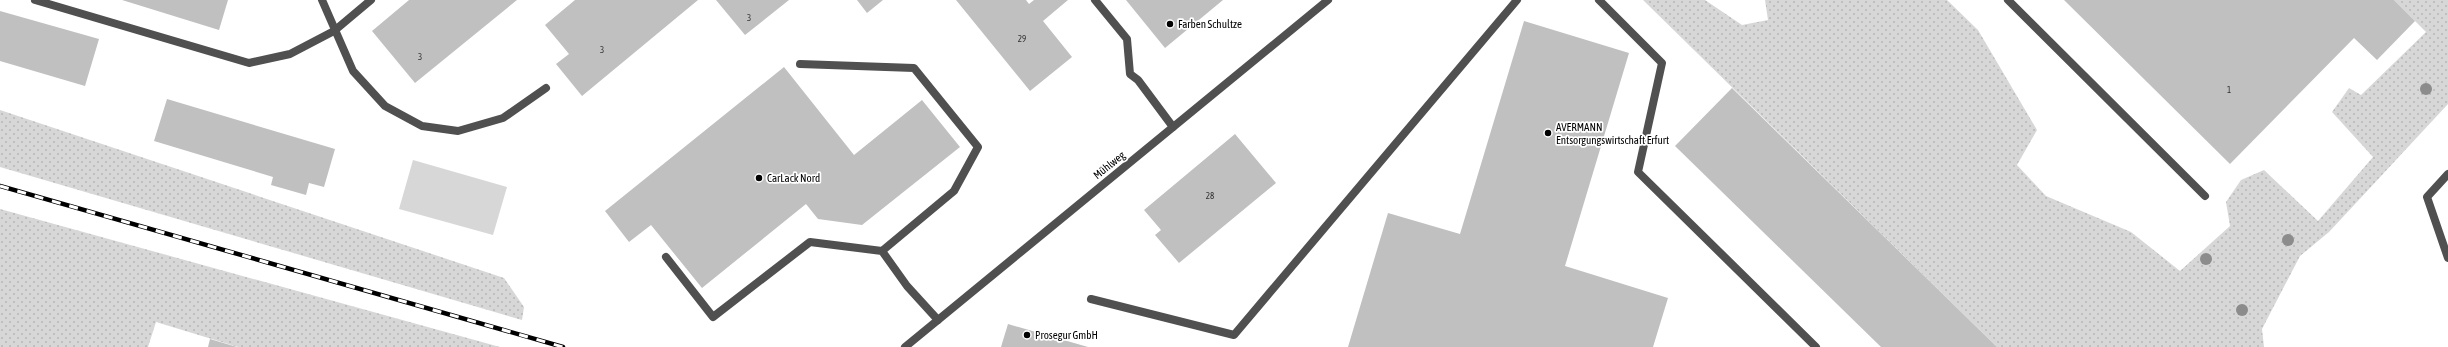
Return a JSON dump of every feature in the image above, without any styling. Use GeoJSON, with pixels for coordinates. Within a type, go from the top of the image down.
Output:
{"type":"FeatureCollection","features":[{"type":"Feature","properties":{"kind":"street"},"geometry":{"type":"LineString","coordinates":[[35,0],[249,63],[290,54],[334,30],[371,0]]}},
{"type":"Feature","properties":{"kind":"street"},"geometry":{"type":"LineString","coordinates":[[322,0],[353,71],[386,106],[422,126],[458,131],[503,118],[546,88]]}},
{"type":"Feature","properties":{"kind":"street"},"geometry":{"type":"LineString","coordinates":[[1095,0],[1127,39],[1130,74],[1138,80],[1173,127]]}},
{"type":"Feature","properties":{"kind":"street","name":"Mühlweg"},"geometry":{"type":"LineString","coordinates":[[905,347],[1328,0]]}},
{"type":"Feature","properties":{"kind":"street"},"geometry":{"type":"LineString","coordinates":[[1091,299],[1234,335],[1517,0]]}},
{"type":"Feature","properties":{"kind":"street"},"geometry":{"type":"LineString","coordinates":[[1599,0],[1662,63],[1638,172],[1816,347]]}},
{"type":"Feature","properties":{"kind":"street"},"geometry":{"type":"LineString","coordinates":[[2008,0],[2205,196]]}},
{"type":"Feature","properties":{"kind":"street"},"geometry":{"type":"LineString","coordinates":[[666,257],[714,317],[810,242],[882,251],[954,191],[978,148],[914,68],[800,64]]}},
{"type":"Feature","properties":{"kind":"street"},"geometry":{"type":"LineString","coordinates":[[2448,174],[2427,197],[2448,258]]}},
{"type":"Feature","properties":{"kind":"street"},"geometry":{"type":"LineString","coordinates":[[882,251],[907,286],[938,320]]}},
{"type":"Feature","properties":{"kind":"shaded area"},"geometry":{"type":"Polygon","coordinates":[[[1643,0],[1705,0],[1742,25],[1768,20],[1765,0],[1947,0],[1978,30],[2037,130],[2017,165],[2046,196],[2131,232],[2180,271],[2230,226],[2226,202],[2241,180],[2264,170],[2318,221],[2373,157],[2332,112],[2349,88],[2361,95],[2426,32],[2394,0],[2448,0],[2448,104],[2329,232],[2300,256],[2262,329],[2264,347],[1997,347],[1643,0]]]}},
{"type":"Feature","properties":{"kind":"shaded area"},"geometry":{"type":"Polygon","coordinates":[[[0,110],[504,278],[524,307],[522,320],[0,167],[0,110]]]}},
{"type":"Feature","properties":{"kind":"shaded area"},"geometry":{"type":"Polygon","coordinates":[[[413,160],[507,187],[493,235],[399,209],[413,160]]]}},
{"type":"Feature","properties":{"kind":"shaded area"},"geometry":{"type":"Polygon","coordinates":[[[0,209],[500,347],[238,347],[156,322],[148,347],[0,347],[0,209]]]}},
{"type":"Feature","properties":{"kind":"building"},"geometry":{"type":"Polygon","coordinates":[[[122,0],[228,0],[219,30],[122,0]]]}},
{"type":"Feature","properties":{"kind":"building"},"geometry":{"type":"Polygon","coordinates":[[[409,0],[517,0],[415,83],[372,31],[409,0]]]}},
{"type":"Feature","properties":{"kind":"building"},"geometry":{"type":"Polygon","coordinates":[[[575,0],[698,0],[582,96],[556,64],[569,54],[545,25],[575,0]]]}},
{"type":"Feature","properties":{"kind":"building"},"geometry":{"type":"Polygon","coordinates":[[[716,0],[789,0],[745,35],[716,0]]]}},
{"type":"Feature","properties":{"kind":"building"},"geometry":{"type":"Polygon","coordinates":[[[857,0],[883,0],[867,13],[857,0]]]}},
{"type":"Feature","properties":{"kind":"building"},"geometry":{"type":"Polygon","coordinates":[[[956,0],[1026,0],[1029,4],[1034,0],[1068,0],[1043,21],[1072,57],[1030,91],[956,0]]]}},
{"type":"Feature","properties":{"kind":"building","name":"Farben Schultze"},"geometry":{"type":"Polygon","coordinates":[[[1126,0],[1223,0],[1165,48],[1126,0]]]}},
{"type":"Feature","properties":{"kind":"building"},"geometry":{"type":"Polygon","coordinates":[[[2064,0],[2394,0],[2415,21],[2377,60],[2354,38],[2230,164],[2064,0]]]}},
{"type":"Feature","properties":{"kind":"building"},"geometry":{"type":"Polygon","coordinates":[[[0,11],[99,39],[85,86],[0,61],[0,11]]]}},
{"type":"Feature","properties":{"kind":"building","name":"AVERMANN Entsorgungswirtschaft Erfurt"},"geometry":{"type":"Polygon","coordinates":[[[1524,21],[1629,53],[1565,266],[1668,298],[1653,347],[1348,347],[1388,213],[1460,234],[1524,21]]]}},
{"type":"Feature","properties":{"kind":"building","name":"CarLack Nord"},"geometry":{"type":"Polygon","coordinates":[[[784,67],[854,155],[922,100],[960,147],[862,225],[818,219],[806,204],[702,288],[651,225],[629,242],[605,211],[784,67]]]}},
{"type":"Feature","properties":{"kind":"building"},"geometry":{"type":"Polygon","coordinates":[[[1732,88],[1997,347],[1881,347],[1675,146],[1732,88]]]}},
{"type":"Feature","properties":{"kind":"building"},"geometry":{"type":"Polygon","coordinates":[[[167,99],[335,149],[324,187],[309,183],[306,195],[271,185],[273,177],[154,141],[167,99]]]}},
{"type":"Feature","properties":{"kind":"building"},"geometry":{"type":"Polygon","coordinates":[[[1235,134],[1276,183],[1179,263],[1155,235],[1161,230],[1144,210],[1235,134]]]}},
{"type":"Feature","properties":{"kind":"building","name":"Prosegur GmbH"},"geometry":{"type":"Polygon","coordinates":[[[1008,324],[1088,347],[1001,347],[1008,324]]]}},
{"type":"Feature","properties":{"kind":"building"},"geometry":{"type":"Polygon","coordinates":[[[210,339],[237,347],[208,347],[210,339]]]}},
{"type":"Feature","properties":{"kind":"railway"},"geometry":{"type":"LineString","coordinates":[[0,186],[563,347]]}},
{"type":"Feature","properties":{"kind":"place","name":"Farben Schultze"},"geometry":{"type":"Point","coordinates":[1170,24]}},
{"type":"Feature","properties":{"kind":"place","name":"AVERMANN Entsorgungswirtschaft Erfurt"},"geometry":{"type":"Point","coordinates":[1548,133]}},
{"type":"Feature","properties":{"kind":"place","name":"CarLack Nord"},"geometry":{"type":"Point","coordinates":[759,178]}},
{"type":"Feature","properties":{"kind":"place","name":"Prosegur GmbH"},"geometry":{"type":"Point","coordinates":[1027,335]}}]}
